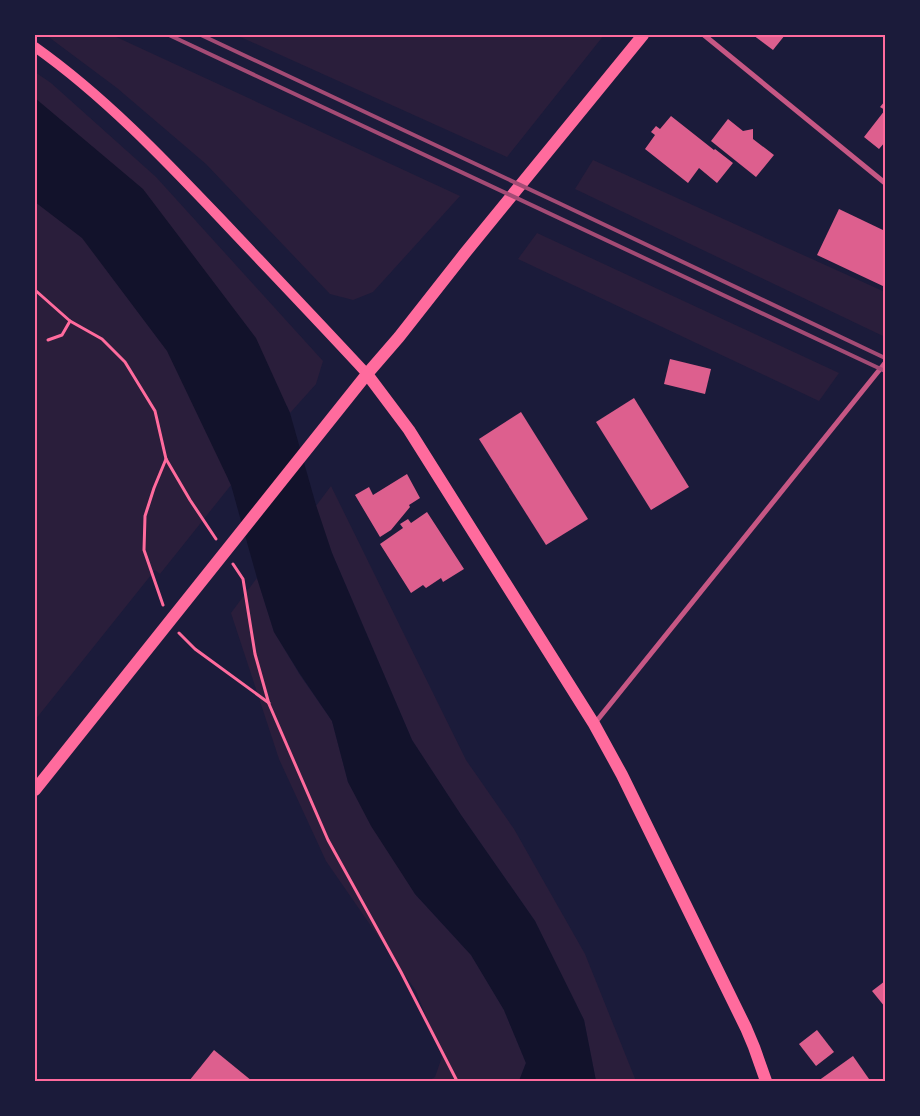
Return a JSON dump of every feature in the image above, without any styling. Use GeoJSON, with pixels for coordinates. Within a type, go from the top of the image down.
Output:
{"type":"FeatureCollection","features":[{"type":"Feature","properties":{"kind":"main road"},"geometry":{"type":"LineString","coordinates":[[35,790],[367,374],[643,35]]}},
{"type":"Feature","properties":{"kind":"main road"},"geometry":{"type":"LineString","coordinates":[[35,47],[75,78],[134,130],[198,195],[367,374],[409,430],[594,724],[622,775],[742,1020],[766,1081]]}},
{"type":"Feature","properties":{"kind":"street"},"geometry":{"type":"LineString","coordinates":[[704,35],[885,183]]}},
{"type":"Feature","properties":{"kind":"street"},"geometry":{"type":"LineString","coordinates":[[594,724],[885,363]]}},
{"type":"Feature","properties":{"kind":"path"},"geometry":{"type":"LineString","coordinates":[[35,290],[70,321],[102,339],[125,362],[156,410],[166,459],[216,540]]}},
{"type":"Feature","properties":{"kind":"path"},"geometry":{"type":"LineString","coordinates":[[48,340],[62,334],[70,321]]}},
{"type":"Feature","properties":{"kind":"path"},"geometry":{"type":"LineString","coordinates":[[232,563],[243,579],[255,654],[269,704],[328,840],[401,972],[457,1081]]}},
{"type":"Feature","properties":{"kind":"shaded area"},"geometry":{"type":"Polygon","coordinates":[[[46,35],[112,35],[460,196],[373,292],[353,300],[330,294],[206,164],[117,88],[46,35]]]}},
{"type":"Feature","properties":{"kind":"shaded area"},"geometry":{"type":"Polygon","coordinates":[[[236,35],[604,35],[507,157],[236,35]]]}},
{"type":"Feature","properties":{"kind":"shaded area"},"geometry":{"type":"Polygon","coordinates":[[[35,72],[51,83],[156,177],[323,361],[316,384],[290,413],[287,406],[228,479],[231,485],[160,574],[155,570],[35,720],[35,72]]]}},
{"type":"Feature","properties":{"kind":"shaded area"},"geometry":{"type":"Polygon","coordinates":[[[35,98],[143,189],[256,338],[290,413],[316,505],[332,553],[412,740],[461,815],[535,921],[584,1020],[596,1081],[519,1081],[526,1063],[504,1010],[471,955],[415,894],[371,826],[348,782],[332,721],[274,632],[231,485],[167,351],[82,238],[35,202],[35,98]]]}},
{"type":"Feature","properties":{"kind":"shaded area"},"geometry":{"type":"Polygon","coordinates":[[[593,160],[885,292],[885,334],[883,336],[575,189],[593,160]]]}},
{"type":"Feature","properties":{"kind":"shaded area"},"geometry":{"type":"Polygon","coordinates":[[[537,233],[839,373],[819,401],[518,259],[537,233]]]}},
{"type":"Feature","properties":{"kind":"shaded area"},"geometry":{"type":"Polygon","coordinates":[[[331,486],[466,760],[514,829],[585,954],[636,1081],[596,1081],[584,1020],[535,921],[461,815],[412,740],[332,553],[316,506],[331,486]]]}},
{"type":"Feature","properties":{"kind":"shaded area"},"geometry":{"type":"Polygon","coordinates":[[[257,578],[274,632],[300,675],[332,721],[348,782],[415,894],[471,955],[504,1010],[526,1063],[519,1081],[428,1081],[435,1077],[442,1057],[416,991],[326,861],[279,759],[231,613],[257,578]]]}},
{"type":"Feature","properties":{"kind":"building"},"geometry":{"type":"Polygon","coordinates":[[[753,35],[785,35],[773,50],[753,35]]]}},
{"type":"Feature","properties":{"kind":"building"},"geometry":{"type":"Polygon","coordinates":[[[885,101],[885,110],[880,107],[885,101]]]}},
{"type":"Feature","properties":{"kind":"building"},"geometry":{"type":"Polygon","coordinates":[[[885,110],[885,142],[879,149],[864,137],[885,110]]]}},
{"type":"Feature","properties":{"kind":"building"},"geometry":{"type":"Polygon","coordinates":[[[671,116],[733,163],[717,183],[699,168],[688,183],[645,149],[655,135],[651,132],[656,126],[660,129],[671,116]]]}},
{"type":"Feature","properties":{"kind":"building"},"geometry":{"type":"Polygon","coordinates":[[[728,119],[743,131],[753,129],[753,139],[774,155],[756,177],[711,141],[728,119]]]}},
{"type":"Feature","properties":{"kind":"building"},"geometry":{"type":"Polygon","coordinates":[[[839,209],[885,231],[885,287],[817,255],[839,209]]]}},
{"type":"Feature","properties":{"kind":"building"},"geometry":{"type":"Polygon","coordinates":[[[670,359],[711,369],[705,394],[664,384],[670,359]]]}},
{"type":"Feature","properties":{"kind":"building"},"geometry":{"type":"Polygon","coordinates":[[[634,398],[689,487],[651,510],[596,422],[634,398]]]}},
{"type":"Feature","properties":{"kind":"building"},"geometry":{"type":"Polygon","coordinates":[[[521,412],[588,519],[546,545],[479,439],[521,412]]]}},
{"type":"Feature","properties":{"kind":"building"},"geometry":{"type":"Polygon","coordinates":[[[407,474],[420,498],[409,505],[410,507],[391,530],[380,537],[355,495],[369,487],[373,495],[407,474]]]}},
{"type":"Feature","properties":{"kind":"building"},"geometry":{"type":"Polygon","coordinates":[[[427,512],[464,569],[443,582],[441,578],[426,588],[423,585],[411,593],[380,544],[403,528],[400,524],[408,519],[411,523],[427,512]]]}},
{"type":"Feature","properties":{"kind":"building"},"geometry":{"type":"Polygon","coordinates":[[[885,981],[885,1007],[872,991],[885,981]]]}},
{"type":"Feature","properties":{"kind":"building"},"geometry":{"type":"Polygon","coordinates":[[[817,1030],[834,1052],[816,1066],[799,1044],[817,1030]]]}},
{"type":"Feature","properties":{"kind":"building"},"geometry":{"type":"Polygon","coordinates":[[[214,1050],[252,1081],[189,1081],[214,1050]]]}},
{"type":"Feature","properties":{"kind":"building"},"geometry":{"type":"Polygon","coordinates":[[[853,1056],[869,1079],[866,1081],[818,1081],[853,1056]]]}},
{"type":"Feature","properties":{"kind":"railway"},"geometry":{"type":"LineString","coordinates":[[169,35],[885,371]]}},
{"type":"Feature","properties":{"kind":"railway"},"geometry":{"type":"LineString","coordinates":[[201,35],[885,358]]}}]}
